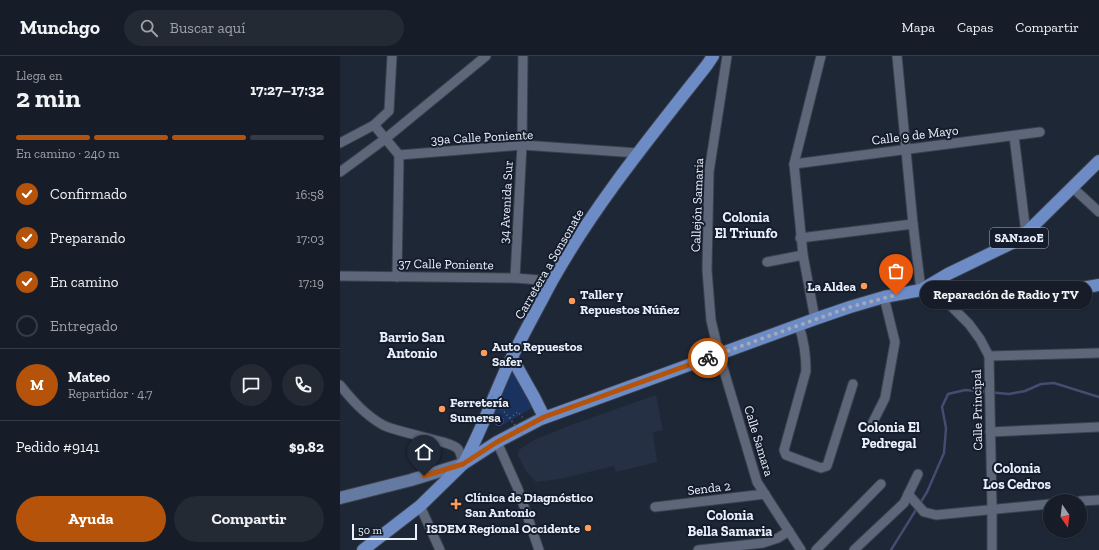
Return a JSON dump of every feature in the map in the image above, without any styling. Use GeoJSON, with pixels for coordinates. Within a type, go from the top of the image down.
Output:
{"type":"FeatureCollection","features":[{"type":"Feature","properties":{"kind":"main road","name":"Carretera a Sonsonate"},"geometry":{"type":"LineString","coordinates":[[463,464],[476,439],[512,358],[552,281],[582,230],[638,153],[707,66],[713,56]]}},
{"type":"Feature","properties":{"kind":"main road","name":"SAN120E"},"geometry":{"type":"LineString","coordinates":[[920,290],[948,274],[1014,242],[1026,233],[1099,161]]}},
{"type":"Feature","properties":{"kind":"main road","name":"SAN120E"},"geometry":{"type":"LineString","coordinates":[[463,464],[497,442],[544,417],[815,319],[884,297],[920,290],[1070,290],[1099,285]]}},
{"type":"Feature","properties":{"kind":"main road"},"geometry":{"type":"LineString","coordinates":[[512,358],[544,417]]}},
{"type":"Feature","properties":{"kind":"main road"},"geometry":{"type":"LineString","coordinates":[[363,550],[420,506],[463,464]]}},
{"type":"Feature","properties":{"kind":"street"},"geometry":{"type":"LineString","coordinates":[[340,143],[374,125],[389,111],[392,56]]}},
{"type":"Feature","properties":{"kind":"street"},"geometry":{"type":"LineString","coordinates":[[340,172],[385,138],[486,56]]}},
{"type":"Feature","properties":{"kind":"street","name":"34 Avenida Sur"},"geometry":{"type":"LineString","coordinates":[[516,278],[522,146],[523,56]]}},
{"type":"Feature","properties":{"kind":"street","name":"Callejón Samaria"},"geometry":{"type":"LineString","coordinates":[[719,354],[711,320],[707,270],[709,172],[727,56]]}},
{"type":"Feature","properties":{"kind":"street"},"geometry":{"type":"LineString","coordinates":[[815,319],[800,238],[794,164],[821,56]]}},
{"type":"Feature","properties":{"kind":"street"},"geometry":{"type":"LineString","coordinates":[[897,56],[920,290]]}},
{"type":"Feature","properties":{"kind":"street"},"geometry":{"type":"LineString","coordinates":[[374,125],[399,155],[397,277]]}},
{"type":"Feature","properties":{"kind":"street","name":"Calle 9 de Mayo"},"geometry":{"type":"LineString","coordinates":[[794,164],[1040,132]]}},
{"type":"Feature","properties":{"kind":"street"},"geometry":{"type":"LineString","coordinates":[[1014,136],[1026,233]]}},
{"type":"Feature","properties":{"kind":"street","name":"39a Calle Poniente"},"geometry":{"type":"LineString","coordinates":[[399,155],[522,146],[638,153]]}},
{"type":"Feature","properties":{"kind":"street"},"geometry":{"type":"LineString","coordinates":[[1072,188],[1099,212]]}},
{"type":"Feature","properties":{"kind":"street"},"geometry":{"type":"LineString","coordinates":[[800,238],[913,224]]}},
{"type":"Feature","properties":{"kind":"street"},"geometry":{"type":"LineString","coordinates":[[767,262],[803,255]]}},
{"type":"Feature","properties":{"kind":"street","name":"37 Calle Poniente"},"geometry":{"type":"LineString","coordinates":[[340,276],[516,278],[552,281]]}},
{"type":"Feature","properties":{"kind":"street","name":"Calle Principal"},"geometry":{"type":"LineString","coordinates":[[935,290],[969,324],[980,339],[989,356],[992,550]]}},
{"type":"Feature","properties":{"kind":"street"},"geometry":{"type":"LineString","coordinates":[[871,426],[884,398],[895,342],[884,297]]}},
{"type":"Feature","properties":{"kind":"street"},"geometry":{"type":"LineString","coordinates":[[799,326],[806,358],[806,371],[784,450],[786,455],[821,468],[827,466],[853,384]]}},
{"type":"Feature","properties":{"kind":"street"},"geometry":{"type":"LineString","coordinates":[[989,356],[1099,353]]}},
{"type":"Feature","properties":{"kind":"street","name":"Calle Samara"},"geometry":{"type":"LineString","coordinates":[[719,354],[757,482],[801,550]]}},
{"type":"Feature","properties":{"kind":"street"},"geometry":{"type":"LineString","coordinates":[[340,385],[366,414],[383,425],[398,432],[443,442],[456,447],[459,450],[463,464],[411,480],[340,498]]}},
{"type":"Feature","properties":{"kind":"street"},"geometry":{"type":"LineString","coordinates":[[990,432],[1099,427]]}},
{"type":"Feature","properties":{"kind":"street"},"geometry":{"type":"LineString","coordinates":[[497,442],[518,489],[539,550]]}},
{"type":"Feature","properties":{"kind":"street"},"geometry":{"type":"LineString","coordinates":[[854,550],[904,503],[918,474]]}},
{"type":"Feature","properties":{"kind":"street"},"geometry":{"type":"LineString","coordinates":[[816,550],[881,484]]}},
{"type":"Feature","properties":{"kind":"street","name":"Senda 2"},"geometry":{"type":"LineString","coordinates":[[655,507],[765,494]]}},
{"type":"Feature","properties":{"kind":"street"},"geometry":{"type":"LineString","coordinates":[[908,494],[924,512],[936,515],[1043,505]]}},
{"type":"Feature","properties":{"kind":"street"},"geometry":{"type":"LineString","coordinates":[[1087,501],[1099,500]]}},
{"type":"Feature","properties":{"kind":"street"},"geometry":{"type":"LineString","coordinates":[[420,506],[440,550]]}},
{"type":"Feature","properties":{"kind":"street"},"geometry":{"type":"LineString","coordinates":[[698,550],[762,543],[778,538],[789,532]]}},
{"type":"Feature","properties":{"kind":"path"},"geometry":{"type":"LineString","coordinates":[[488,393],[523,435]]}},
{"type":"Feature","properties":{"kind":"path"},"geometry":{"type":"LineString","coordinates":[[510,418],[518,412]]}},
{"type":"Feature","properties":{"kind":"shaded area"},"geometry":{"type":"Polygon","coordinates":[[[512,373],[515,373],[537,405],[501,426],[496,426],[493,422],[492,416],[512,373]]]}},
{"type":"Feature","properties":{"kind":"shaded area"},"geometry":{"type":"Polygon","coordinates":[[[656,395],[663,430],[653,432],[657,462],[616,472],[614,466],[559,479],[536,482],[526,471],[518,456],[519,450],[534,440],[568,426],[656,395]]]}},
{"type":"Feature","properties":{"kind":"water"},"geometry":{"type":"Polygon","coordinates":[[[499,416],[504,421],[499,426],[494,421],[499,416]]]}},
{"type":"Feature","properties":{"kind":"waterway"},"geometry":{"type":"LineString","coordinates":[[891,550],[927,492],[944,453],[946,428],[942,407],[948,394],[965,390],[1009,394],[1025,391],[1041,384],[1054,383],[1099,397]]}},
{"type":"Feature","properties":{"kind":"way so far"},"geometry":{"type":"LineString","coordinates":[[708,358],[850,307],[896,295]]}},
{"type":"Feature","properties":{"kind":"place","name":"La Aldea"},"geometry":{"type":"Point","coordinates":[864,286]}},
{"type":"Feature","properties":{"kind":"place","name":"Reparación de Radio y TV"},"geometry":{"type":"Point","coordinates":[896,295]}},
{"type":"Feature","properties":{"kind":"place","name":"Taller y Repuestos Núñez"},"geometry":{"type":"Point","coordinates":[572,301]}},
{"type":"Feature","properties":{"kind":"place","name":"Auto Repuestos Safer"},"geometry":{"type":"Point","coordinates":[484,353]}},
{"type":"Feature","properties":{"kind":"place","name":"Ferretería Sumersa"},"geometry":{"type":"Point","coordinates":[442,409]}},
{"type":"Feature","properties":{"kind":"place","name":"Clínica de Diagnóstico San Antonio"},"geometry":{"type":"Point","coordinates":[456,504]}},
{"type":"Feature","properties":{"kind":"place","name":"ISDEM Regional Occidente"},"geometry":{"type":"Point","coordinates":[588,528]}},
{"type":"Feature","properties":{"kind":"district","name":"Colonia El Triunfo"},"geometry":{"type":"Point","coordinates":[746,226]}},
{"type":"Feature","properties":{"kind":"district","name":"Barrio San Antonio"},"geometry":{"type":"Point","coordinates":[412,346]}},
{"type":"Feature","properties":{"kind":"district","name":"Colonia El Pedregal"},"geometry":{"type":"Point","coordinates":[889,436]}},
{"type":"Feature","properties":{"kind":"district","name":"Colonia Los Cedros"},"geometry":{"type":"Point","coordinates":[1017,476]}},
{"type":"Feature","properties":{"kind":"district","name":"Colonia Bella Samaria"},"geometry":{"type":"Point","coordinates":[730,524]}},
{"type":"Feature","properties":{"kind":"route"},"geometry":{"type":"LineString","coordinates":[[424,476],[463,464],[497,442],[544,417],[708,358]]}}]}
